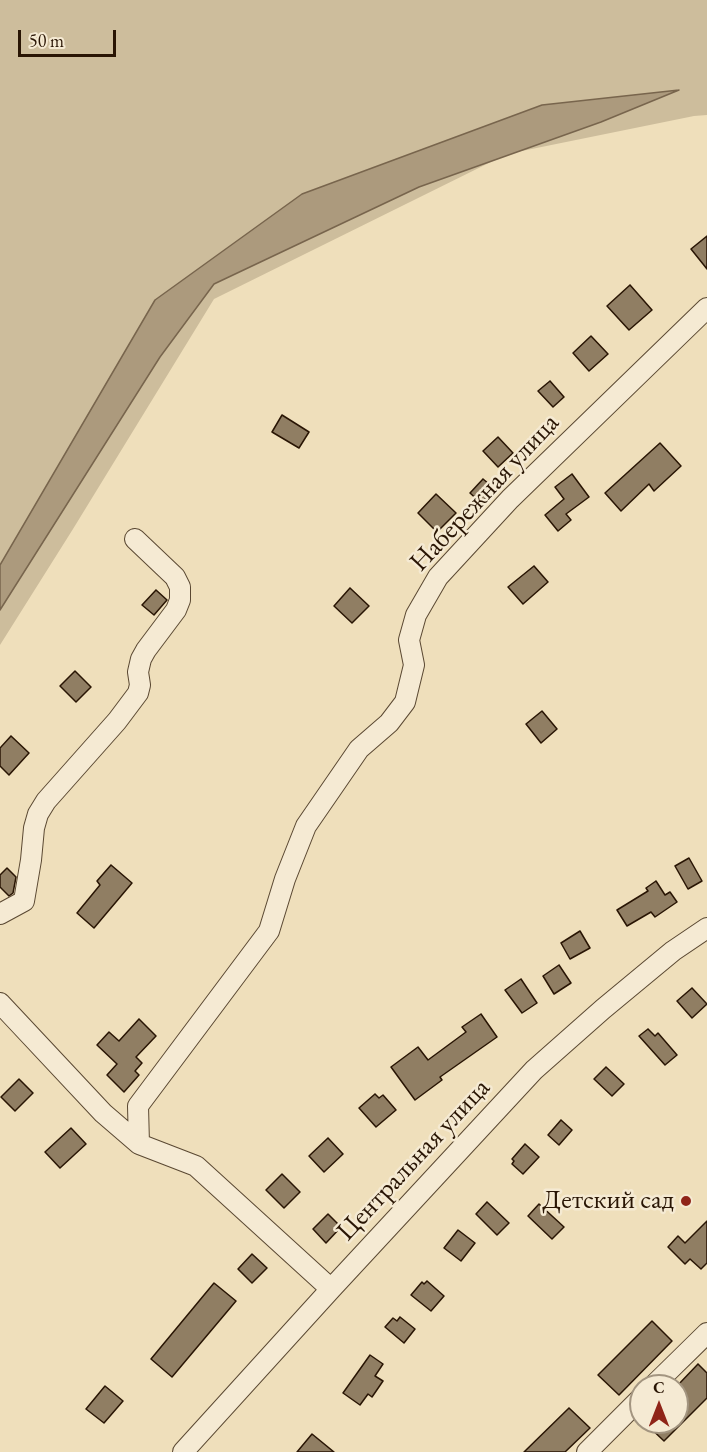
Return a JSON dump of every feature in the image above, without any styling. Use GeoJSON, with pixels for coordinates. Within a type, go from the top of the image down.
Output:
{"type":"FeatureCollection","features":[{"type":"Feature","properties":{"kind":"street","name":"Набережная улица"},"geometry":{"type":"LineString","coordinates":[[139,1144],[138,1106],[269,931],[285,879],[306,826],[359,749],[388,723],[405,702],[414,665],[409,640],[416,615],[438,577],[510,499],[707,308]]}},
{"type":"Feature","properties":{"kind":"street"},"geometry":{"type":"LineString","coordinates":[[0,914],[24,901],[38,814],[46,801],[117,721],[138,693],[140,685],[138,672],[141,660],[176,610],[180,600],[180,587],[175,577],[135,539]]}},
{"type":"Feature","properties":{"kind":"street","name":"Центральная улица"},"geometry":{"type":"LineString","coordinates":[[183,1452],[534,1070],[629,987],[673,951],[707,928]]}},
{"type":"Feature","properties":{"kind":"street"},"geometry":{"type":"LineString","coordinates":[[0,1003],[103,1113],[139,1144],[196,1166],[331,1289]]}},
{"type":"Feature","properties":{"kind":"street"},"geometry":{"type":"LineString","coordinates":[[665,1374],[707,1333]]}},
{"type":"Feature","properties":{"kind":"street"},"geometry":{"type":"LineString","coordinates":[[586,1452],[629,1410]]}},
{"type":"Feature","properties":{"kind":"shaded area"},"geometry":{"type":"Polygon","coordinates":[[[0,0],[707,0],[707,115],[507,154],[214,299],[0,645],[0,0]]]}},
{"type":"Feature","properties":{"kind":"shaded area"},"geometry":{"type":"Polygon","coordinates":[[[679,90],[601,122],[419,187],[214,284],[160,357],[0,610],[0,565],[155,300],[302,194],[542,105],[679,90]]]}},
{"type":"Feature","properties":{"kind":"building"},"geometry":{"type":"Polygon","coordinates":[[[707,236],[707,269],[691,249],[707,236]]]}},
{"type":"Feature","properties":{"kind":"building"},"geometry":{"type":"Polygon","coordinates":[[[630,285],[652,310],[629,330],[607,306],[630,285]]]}},
{"type":"Feature","properties":{"kind":"building"},"geometry":{"type":"Polygon","coordinates":[[[591,336],[608,354],[589,371],[573,353],[591,336]]]}},
{"type":"Feature","properties":{"kind":"building"},"geometry":{"type":"Polygon","coordinates":[[[550,381],[564,397],[553,407],[538,391],[550,381]]]}},
{"type":"Feature","properties":{"kind":"building"},"geometry":{"type":"Polygon","coordinates":[[[282,415],[309,432],[299,448],[272,432],[282,415]]]}},
{"type":"Feature","properties":{"kind":"building"},"geometry":{"type":"Polygon","coordinates":[[[498,437],[513,453],[498,467],[483,451],[498,437]]]}},
{"type":"Feature","properties":{"kind":"building"},"geometry":{"type":"Polygon","coordinates":[[[660,443],[681,466],[654,491],[649,484],[621,511],[605,493],[660,443]]]}},
{"type":"Feature","properties":{"kind":"building"},"geometry":{"type":"Polygon","coordinates":[[[572,474],[589,497],[566,514],[571,520],[558,531],[545,515],[564,499],[555,487],[572,474]]]}},
{"type":"Feature","properties":{"kind":"building"},"geometry":{"type":"Polygon","coordinates":[[[483,479],[495,489],[481,503],[470,493],[483,479]]]}},
{"type":"Feature","properties":{"kind":"building"},"geometry":{"type":"Polygon","coordinates":[[[436,494],[456,513],[437,532],[418,513],[436,494]]]}},
{"type":"Feature","properties":{"kind":"building"},"geometry":{"type":"Polygon","coordinates":[[[534,566],[548,582],[523,604],[508,587],[534,566]]]}},
{"type":"Feature","properties":{"kind":"building"},"geometry":{"type":"Polygon","coordinates":[[[350,588],[369,606],[352,623],[334,606],[350,588]]]}},
{"type":"Feature","properties":{"kind":"building"},"geometry":{"type":"Polygon","coordinates":[[[156,590],[167,600],[154,615],[142,605],[156,590]]]}},
{"type":"Feature","properties":{"kind":"building"},"geometry":{"type":"Polygon","coordinates":[[[75,671],[91,687],[76,702],[60,686],[75,671]]]}},
{"type":"Feature","properties":{"kind":"building"},"geometry":{"type":"Polygon","coordinates":[[[542,711],[557,729],[541,743],[526,724],[542,711]]]}},
{"type":"Feature","properties":{"kind":"building"},"geometry":{"type":"Polygon","coordinates":[[[11,736],[29,753],[9,775],[0,766],[0,748],[11,736]]]}},
{"type":"Feature","properties":{"kind":"building"},"geometry":{"type":"Polygon","coordinates":[[[689,858],[702,881],[688,889],[675,866],[689,858]]]}},
{"type":"Feature","properties":{"kind":"building"},"geometry":{"type":"Polygon","coordinates":[[[111,865],[132,883],[94,928],[77,913],[100,885],[97,881],[111,865]]]}},
{"type":"Feature","properties":{"kind":"building"},"geometry":{"type":"Polygon","coordinates":[[[7,868],[16,877],[13,893],[9,896],[0,887],[0,875],[7,868]]]}},
{"type":"Feature","properties":{"kind":"building"},"geometry":{"type":"Polygon","coordinates":[[[656,881],[665,895],[670,892],[677,902],[655,917],[651,912],[627,926],[617,910],[648,891],[646,888],[656,881]]]}},
{"type":"Feature","properties":{"kind":"building"},"geometry":{"type":"Polygon","coordinates":[[[580,931],[590,948],[570,959],[561,943],[580,931]]]}},
{"type":"Feature","properties":{"kind":"building"},"geometry":{"type":"Polygon","coordinates":[[[559,965],[571,983],[554,994],[543,976],[559,965]]]}},
{"type":"Feature","properties":{"kind":"building"},"geometry":{"type":"Polygon","coordinates":[[[521,979],[537,1003],[522,1013],[505,990],[521,979]]]}},
{"type":"Feature","properties":{"kind":"building"},"geometry":{"type":"Polygon","coordinates":[[[692,988],[707,1004],[692,1018],[677,1001],[692,988]]]}},
{"type":"Feature","properties":{"kind":"building"},"geometry":{"type":"Polygon","coordinates":[[[481,1014],[497,1037],[440,1077],[442,1080],[415,1100],[391,1067],[418,1047],[428,1060],[466,1032],[462,1027],[481,1014]]]}},
{"type":"Feature","properties":{"kind":"building"},"geometry":{"type":"Polygon","coordinates":[[[139,1019],[156,1036],[136,1057],[142,1063],[135,1071],[139,1075],[124,1092],[107,1075],[117,1064],[97,1045],[109,1032],[119,1041],[139,1019]]]}},
{"type":"Feature","properties":{"kind":"building"},"geometry":{"type":"Polygon","coordinates":[[[648,1029],[655,1036],[658,1033],[677,1055],[665,1065],[639,1036],[648,1029]]]}},
{"type":"Feature","properties":{"kind":"building"},"geometry":{"type":"Polygon","coordinates":[[[606,1067],[624,1084],[612,1096],[594,1079],[606,1067]]]}},
{"type":"Feature","properties":{"kind":"building"},"geometry":{"type":"Polygon","coordinates":[[[19,1079],[33,1093],[15,1111],[1,1097],[19,1079]]]}},
{"type":"Feature","properties":{"kind":"building"},"geometry":{"type":"Polygon","coordinates":[[[375,1094],[379,1098],[383,1095],[396,1110],[376,1127],[359,1108],[375,1094]]]}},
{"type":"Feature","properties":{"kind":"building"},"geometry":{"type":"Polygon","coordinates":[[[561,1120],[572,1130],[559,1145],[548,1135],[561,1120]]]}},
{"type":"Feature","properties":{"kind":"building"},"geometry":{"type":"Polygon","coordinates":[[[71,1128],[86,1144],[60,1168],[45,1152],[71,1128]]]}},
{"type":"Feature","properties":{"kind":"building"},"geometry":{"type":"Polygon","coordinates":[[[328,1138],[343,1154],[324,1172],[309,1156],[328,1138]]]}},
{"type":"Feature","properties":{"kind":"building"},"geometry":{"type":"Polygon","coordinates":[[[525,1144],[539,1157],[523,1174],[512,1164],[514,1161],[512,1159],[525,1144]]]}},
{"type":"Feature","properties":{"kind":"building"},"geometry":{"type":"Polygon","coordinates":[[[282,1174],[300,1192],[284,1208],[266,1190],[282,1174]]]}},
{"type":"Feature","properties":{"kind":"building"},"geometry":{"type":"Polygon","coordinates":[[[487,1202],[509,1223],[497,1235],[476,1214],[487,1202]]]}},
{"type":"Feature","properties":{"kind":"building"},"geometry":{"type":"Polygon","coordinates":[[[539,1204],[564,1227],[552,1239],[528,1216],[539,1204]]]}},
{"type":"Feature","properties":{"kind":"building"},"geometry":{"type":"Polygon","coordinates":[[[328,1214],[341,1227],[326,1243],[313,1229],[328,1214]]]}},
{"type":"Feature","properties":{"kind":"building"},"geometry":{"type":"Polygon","coordinates":[[[707,1221],[707,1263],[701,1269],[690,1259],[685,1264],[668,1247],[678,1236],[685,1243],[707,1221]]]}},
{"type":"Feature","properties":{"kind":"building"},"geometry":{"type":"Polygon","coordinates":[[[458,1230],[475,1243],[461,1261],[444,1248],[458,1230]]]}},
{"type":"Feature","properties":{"kind":"building"},"geometry":{"type":"Polygon","coordinates":[[[252,1254],[267,1268],[252,1283],[238,1269],[252,1254]]]}},
{"type":"Feature","properties":{"kind":"building"},"geometry":{"type":"Polygon","coordinates":[[[427,1281],[444,1296],[431,1311],[411,1295],[422,1282],[424,1284],[427,1281]]]}},
{"type":"Feature","properties":{"kind":"building"},"geometry":{"type":"Polygon","coordinates":[[[214,1283],[236,1301],[172,1377],[151,1359],[214,1283]]]}},
{"type":"Feature","properties":{"kind":"building"},"geometry":{"type":"Polygon","coordinates":[[[400,1317],[415,1329],[404,1343],[385,1327],[393,1318],[397,1321],[400,1317]]]}},
{"type":"Feature","properties":{"kind":"building"},"geometry":{"type":"Polygon","coordinates":[[[652,1321],[672,1341],[640,1374],[629,1374],[629,1385],[619,1395],[598,1375],[652,1321]]]}},
{"type":"Feature","properties":{"kind":"building"},"geometry":{"type":"Polygon","coordinates":[[[370,1355],[383,1364],[375,1376],[383,1381],[372,1397],[368,1394],[360,1405],[343,1393],[370,1355]]]}},
{"type":"Feature","properties":{"kind":"building"},"geometry":{"type":"Polygon","coordinates":[[[698,1364],[707,1373],[707,1398],[689,1416],[689,1374],[698,1364]]]}},
{"type":"Feature","properties":{"kind":"building"},"geometry":{"type":"Polygon","coordinates":[[[105,1386],[123,1401],[104,1423],[86,1409],[105,1386]]]}},
{"type":"Feature","properties":{"kind":"building"},"geometry":{"type":"Polygon","coordinates":[[[569,1408],[590,1428],[565,1452],[524,1452],[569,1408]]]}},
{"type":"Feature","properties":{"kind":"building"},"geometry":{"type":"Polygon","coordinates":[[[312,1434],[334,1452],[297,1452],[312,1434]]]}},
{"type":"Feature","properties":{"kind":"building"},"geometry":{"type":"Polygon","coordinates":[[[657,1434],[671,1434],[664,1441],[657,1434]]]}},
{"type":"Feature","properties":{"kind":"place","name":"Детский сад"},"geometry":{"type":"Point","coordinates":[686,1201]}}]}
